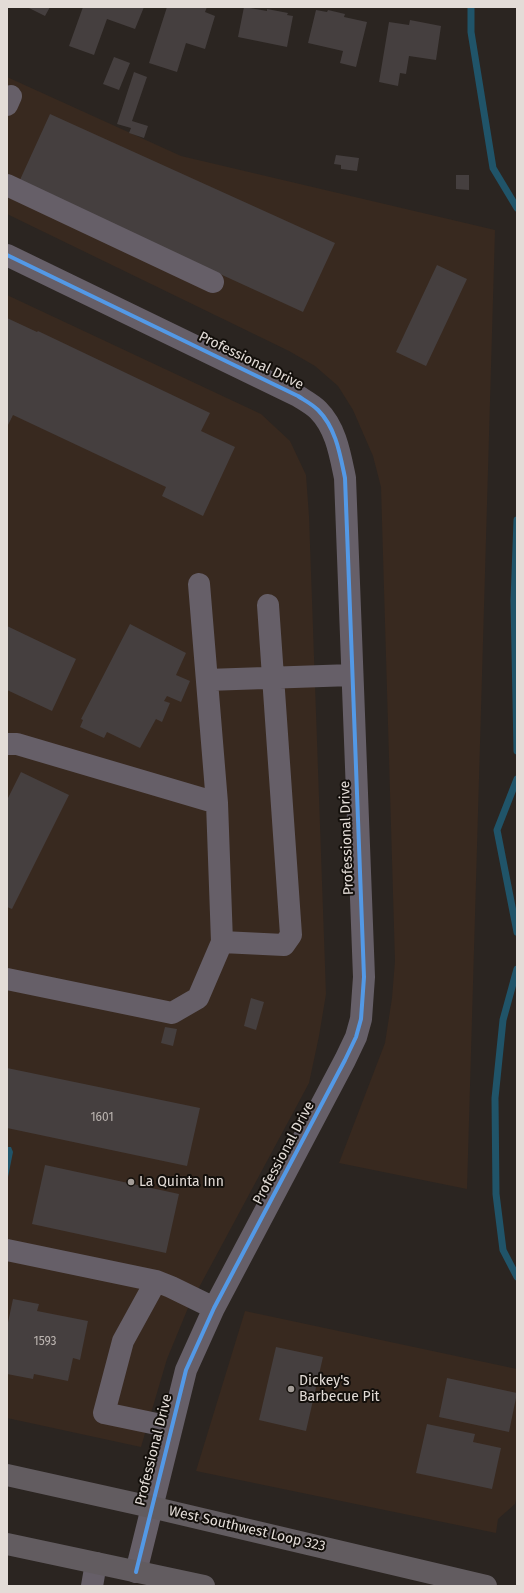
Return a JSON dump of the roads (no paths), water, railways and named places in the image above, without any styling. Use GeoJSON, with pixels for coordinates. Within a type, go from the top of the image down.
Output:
{"type":"FeatureCollection","features":[{"type":"Feature","properties":{"kind":"highway","name":"West Southwest Loop 323"},"geometry":{"type":"LineString","coordinates":[[7,1475],[151,1507],[486,1586]]}},
{"type":"Feature","properties":{"kind":"highway"},"geometry":{"type":"LineString","coordinates":[[7,1544],[204,1586]]}},
{"type":"Feature","properties":{"kind":"street"},"geometry":{"type":"LineString","coordinates":[[7,185],[213,282]]}},
{"type":"Feature","properties":{"kind":"street","name":"Professional Drive"},"geometry":{"type":"LineString","coordinates":[[7,255],[298,396],[318,410],[332,430],[340,452],[345,478],[364,977],[361,1019],[356,1037],[214,1308],[186,1370],[136,1572]]}},
{"type":"Feature","properties":{"kind":"street"},"geometry":{"type":"LineString","coordinates":[[7,978],[172,1013],[198,998],[222,942],[217,803],[199,584]]}},
{"type":"Feature","properties":{"kind":"street"},"geometry":{"type":"LineString","coordinates":[[222,942],[284,945],[291,935],[268,605]]}},
{"type":"Feature","properties":{"kind":"street"},"geometry":{"type":"LineString","coordinates":[[207,680],[273,676],[352,674]]}},
{"type":"Feature","properties":{"kind":"street"},"geometry":{"type":"LineString","coordinates":[[7,744],[17,744],[217,803]]}},
{"type":"Feature","properties":{"kind":"street"},"geometry":{"type":"LineString","coordinates":[[7,1250],[156,1281],[174,1288],[214,1308]]}},
{"type":"Feature","properties":{"kind":"street"},"geometry":{"type":"LineString","coordinates":[[156,1281],[123,1341],[104,1413],[171,1428]]}},
{"type":"Feature","properties":{"kind":"street"},"geometry":{"type":"LineString","coordinates":[[92,1586],[96,1563]]}},
{"type":"Feature","properties":{"kind":"water"},"geometry":{"type":"Polygon","coordinates":[[[7,1147],[11,1147],[13,1152],[7,1182],[7,1147]]]}},
{"type":"Feature","properties":{"kind":"waterway"},"geometry":{"type":"LineString","coordinates":[[471,7],[471,32],[493,168],[517,208]]}},
{"type":"Feature","properties":{"kind":"waterway"},"geometry":{"type":"LineString","coordinates":[[517,520],[514,601],[517,751]]}},
{"type":"Feature","properties":{"kind":"waterway"},"geometry":{"type":"LineString","coordinates":[[517,779],[497,830],[517,932]]}},
{"type":"Feature","properties":{"kind":"waterway"},"geometry":{"type":"LineString","coordinates":[[517,969],[503,1020],[495,1098],[496,1194],[503,1250],[517,1277]]}},
{"type":"Feature","properties":{"kind":"place","name":"La Quinta Inn"},"geometry":{"type":"Point","coordinates":[131,1182]}},
{"type":"Feature","properties":{"kind":"place","name":"Dickey's Barbecue Pit"},"geometry":{"type":"Point","coordinates":[291,1389]}}]}
